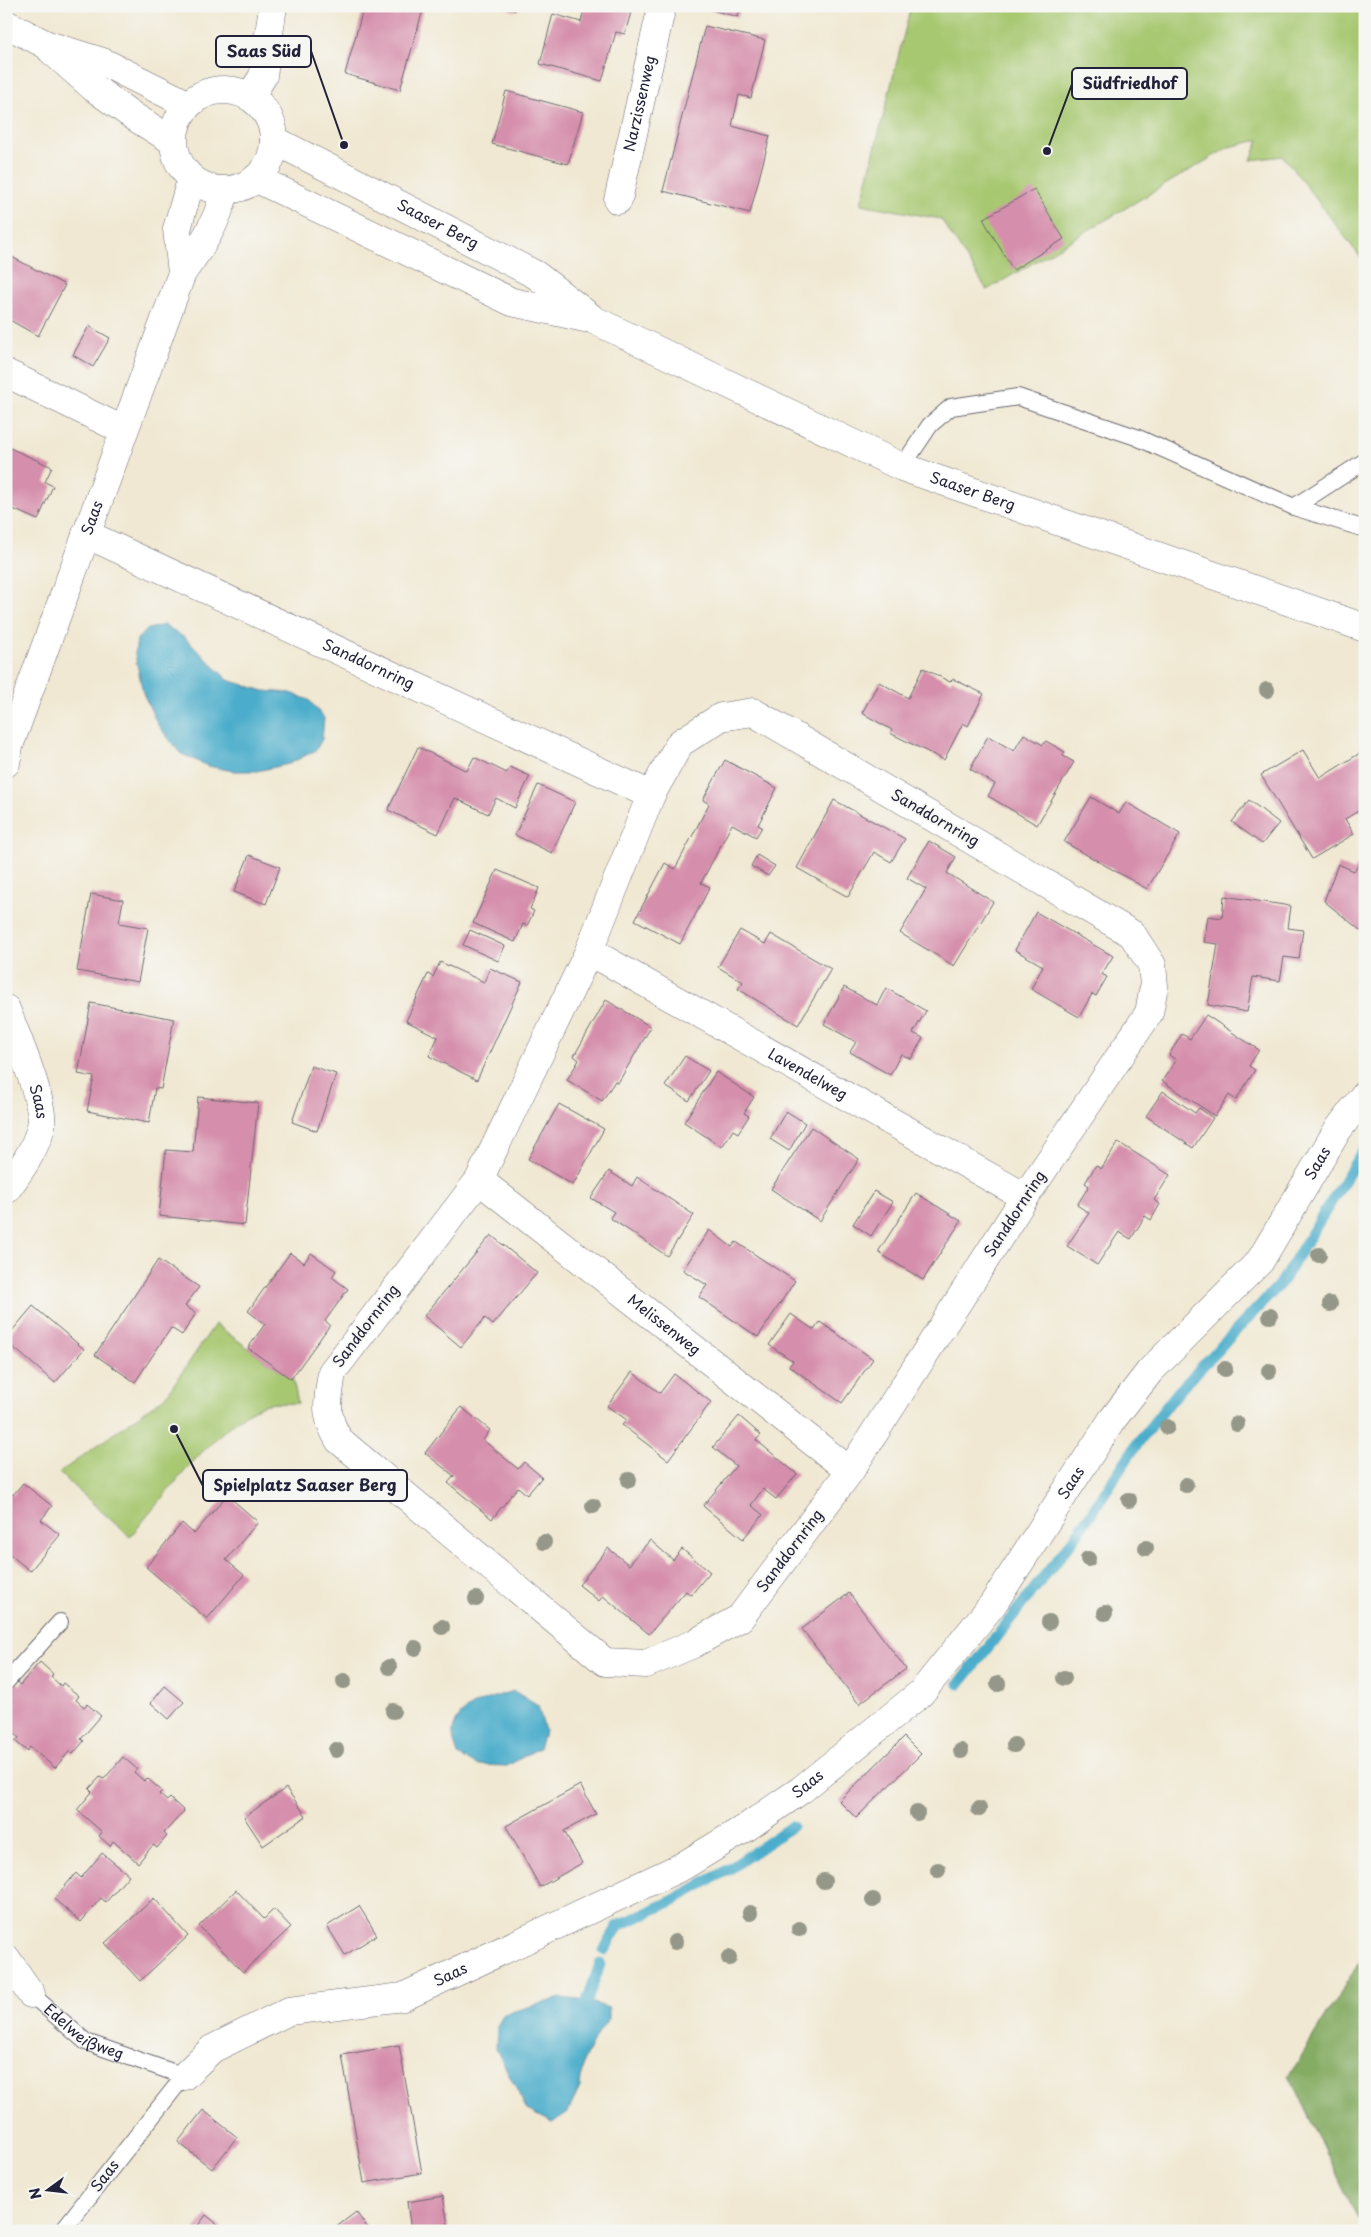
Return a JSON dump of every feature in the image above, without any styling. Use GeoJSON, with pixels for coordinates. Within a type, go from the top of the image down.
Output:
{"type":"FeatureCollection","features":[{"type":"Feature","properties":{"kind":"street"},"geometry":{"type":"LineString","coordinates":[[250,97],[263,76],[273,6]]}},
{"type":"Feature","properties":{"kind":"street","name":"Narzissenweg"},"geometry":{"type":"LineString","coordinates":[[618,200],[662,6]]}},
{"type":"Feature","properties":{"kind":"street"},"geometry":{"type":"LineString","coordinates":[[6,24],[45,44],[104,62],[187,104]]}},
{"type":"Feature","properties":{"kind":"street"},"geometry":{"type":"LineString","coordinates":[[45,44],[94,88],[133,116],[173,141]]}},
{"type":"Feature","properties":{"kind":"street"},"geometry":{"type":"LineString","coordinates":[[224,89],[250,97],[263,108],[271,123],[274,140],[270,161],[257,179],[242,188],[225,191],[207,189],[191,180],[178,162],[173,141],[176,121],[187,104],[198,96],[224,89]]}},
{"type":"Feature","properties":{"kind":"street","name":"Saaser Berg"},"geometry":{"type":"LineString","coordinates":[[274,140],[536,275],[594,320],[902,467],[1365,628]]}},
{"type":"Feature","properties":{"kind":"street","name":"Saaser Berg"},"geometry":{"type":"LineString","coordinates":[[257,179],[512,302],[594,320]]}},
{"type":"Feature","properties":{"kind":"street","name":"Saas"},"geometry":{"type":"LineString","coordinates":[[182,273],[177,229],[191,180]]}},
{"type":"Feature","properties":{"kind":"street","name":"Saas"},"geometry":{"type":"LineString","coordinates":[[7,751],[182,273],[206,240],[219,216],[225,191]]}},
{"type":"Feature","properties":{"kind":"street"},"geometry":{"type":"LineString","coordinates":[[6,373],[123,430]]}},
{"type":"Feature","properties":{"kind":"street","name":"Sanddornring"},"geometry":{"type":"LineString","coordinates":[[86,534],[651,795]]}},
{"type":"Feature","properties":{"kind":"street","name":"Sanddornring"},"geometry":{"type":"LineString","coordinates":[[753,712],[1132,934],[1152,965],[1154,986],[1149,1013],[1026,1197],[850,1471],[740,1618],[693,1644],[646,1664],[606,1662],[339,1440],[330,1424],[327,1408],[332,1372],[479,1180],[590,951],[651,795],[680,743],[722,717],[753,712]]}},
{"type":"Feature","properties":{"kind":"street","name":"Lavendelweg"},"geometry":{"type":"LineString","coordinates":[[590,951],[1026,1197]]}},
{"type":"Feature","properties":{"kind":"street","name":"Saas"},"geometry":{"type":"LineString","coordinates":[[6,1009],[36,1092],[42,1125],[24,1164],[6,1190]]}},
{"type":"Feature","properties":{"kind":"street","name":"Saas"},"geometry":{"type":"LineString","coordinates":[[184,2076],[212,2049],[289,2011],[403,1998],[683,1866],[747,1827],[801,1790],[921,1692],[992,1604],[1112,1420],[1150,1371],[1260,1261],[1337,1131],[1365,1094]]}},
{"type":"Feature","properties":{"kind":"street","name":"Melissenweg"},"geometry":{"type":"LineString","coordinates":[[479,1180],[850,1471]]}},
{"type":"Feature","properties":{"kind":"street","name":"Edelweißweg"},"geometry":{"type":"LineString","coordinates":[[6,1958],[31,1994]]}},
{"type":"Feature","properties":{"kind":"lane"},"geometry":{"type":"LineString","coordinates":[[902,467],[930,425],[951,407],[1018,397],[1136,437],[1294,507],[1365,529]]}},
{"type":"Feature","properties":{"kind":"lane"},"geometry":{"type":"LineString","coordinates":[[1294,507],[1365,461]]}},
{"type":"Feature","properties":{"kind":"lane"},"geometry":{"type":"LineString","coordinates":[[6,1682],[60,1622]]}},
{"type":"Feature","properties":{"kind":"lane","name":"Edelweißweg"},"geometry":{"type":"LineString","coordinates":[[31,1994],[86,2042],[184,2076]]}},
{"type":"Feature","properties":{"kind":"lane","name":"Saas"},"geometry":{"type":"LineString","coordinates":[[62,2231],[184,2076]]}},
{"type":"Feature","properties":{"kind":"green space"},"geometry":{"type":"Polygon","coordinates":[[[911,6],[1365,6],[1365,263],[1283,156],[1251,160],[1259,140],[1229,147],[987,290],[941,219],[861,204],[911,6]]]}},
{"type":"Feature","properties":{"kind":"green space"},"geometry":{"type":"Polygon","coordinates":[[[215,1324],[293,1380],[298,1403],[263,1405],[246,1414],[228,1428],[174,1483],[130,1537],[59,1473],[166,1396],[215,1324]]]}},
{"type":"Feature","properties":{"kind":"green space"},"geometry":{"type":"Polygon","coordinates":[[[1365,1953],[1365,2231],[1364,2231],[1289,2076],[1365,1953]]]}},
{"type":"Feature","properties":{"kind":"water"},"geometry":{"type":"Polygon","coordinates":[[[164,625],[185,638],[228,680],[264,691],[291,693],[309,700],[324,718],[322,739],[316,750],[289,764],[257,771],[233,771],[208,766],[180,753],[158,725],[143,693],[135,654],[137,639],[148,629],[164,625]]]}},
{"type":"Feature","properties":{"kind":"water"},"geometry":{"type":"Polygon","coordinates":[[[514,1691],[538,1706],[545,1731],[539,1748],[507,1766],[477,1765],[458,1755],[453,1731],[461,1714],[468,1708],[486,1700],[514,1691]]]}},
{"type":"Feature","properties":{"kind":"water"},"geometry":{"type":"Polygon","coordinates":[[[561,1998],[587,2001],[609,2008],[609,2019],[596,2036],[583,2062],[580,2087],[568,2112],[552,2123],[527,2110],[496,2049],[497,2026],[504,2014],[561,1998]]]}},
{"type":"Feature","properties":{"kind":"building"},"geometry":{"type":"Polygon","coordinates":[[[364,6],[424,6],[400,90],[345,74],[364,6]]]}},
{"type":"Feature","properties":{"kind":"building"},"geometry":{"type":"Polygon","coordinates":[[[500,6],[516,6],[515,11],[500,6]]]}},
{"type":"Feature","properties":{"kind":"building"},"geometry":{"type":"Polygon","coordinates":[[[585,6],[610,6],[631,12],[625,34],[616,32],[602,81],[540,64],[553,14],[581,22],[585,6]]]}},
{"type":"Feature","properties":{"kind":"building"},"geometry":{"type":"Polygon","coordinates":[[[697,6],[741,6],[738,17],[697,6]]]}},
{"type":"Feature","properties":{"kind":"building"},"geometry":{"type":"Polygon","coordinates":[[[765,6],[788,6],[787,12],[765,6]]]}},
{"type":"Feature","properties":{"kind":"building"},"geometry":{"type":"Polygon","coordinates":[[[705,26],[765,40],[751,98],[739,95],[732,126],[770,136],[750,213],[663,191],[705,26]]]}},
{"type":"Feature","properties":{"kind":"building"},"geometry":{"type":"Polygon","coordinates":[[[506,91],[583,112],[568,164],[492,144],[506,91]]]}},
{"type":"Feature","properties":{"kind":"building"},"geometry":{"type":"Polygon","coordinates":[[[1034,189],[1064,239],[1013,270],[983,219],[1034,189]]]}},
{"type":"Feature","properties":{"kind":"building"},"geometry":{"type":"Polygon","coordinates":[[[6,254],[65,285],[38,336],[6,318],[6,254]]]}},
{"type":"Feature","properties":{"kind":"building"},"geometry":{"type":"Polygon","coordinates":[[[89,326],[110,338],[93,367],[73,355],[89,326]]]}},
{"type":"Feature","properties":{"kind":"building"},"geometry":{"type":"Polygon","coordinates":[[[10,448],[52,467],[45,482],[53,486],[38,520],[6,506],[6,453],[10,448]]]}},
{"type":"Feature","properties":{"kind":"building"},"geometry":{"type":"Polygon","coordinates":[[[923,668],[950,682],[953,679],[984,694],[968,726],[963,723],[944,760],[890,733],[892,730],[862,713],[879,682],[908,698],[923,668]]]}},
{"type":"Feature","properties":{"kind":"building"},"geometry":{"type":"Polygon","coordinates":[[[1024,734],[1043,745],[1046,741],[1065,752],[1063,756],[1074,762],[1037,825],[988,796],[995,784],[970,769],[988,736],[1014,751],[1024,734]]]}},
{"type":"Feature","properties":{"kind":"building"},"geometry":{"type":"Polygon","coordinates":[[[418,747],[467,771],[474,757],[507,773],[510,767],[530,776],[515,808],[496,798],[488,814],[455,798],[438,834],[388,810],[418,747]]]}},
{"type":"Feature","properties":{"kind":"building"},"geometry":{"type":"Polygon","coordinates":[[[1303,750],[1320,778],[1365,750],[1365,807],[1345,819],[1354,834],[1312,859],[1261,775],[1303,750]]]}},
{"type":"Feature","properties":{"kind":"building"},"geometry":{"type":"Polygon","coordinates":[[[725,760],[777,788],[758,825],[762,827],[756,837],[732,824],[701,883],[710,887],[680,944],[635,920],[665,863],[675,869],[709,804],[703,800],[725,760]]]}},
{"type":"Feature","properties":{"kind":"building"},"geometry":{"type":"Polygon","coordinates":[[[538,785],[575,802],[552,853],[515,835],[538,785]]]}},
{"type":"Feature","properties":{"kind":"building"},"geometry":{"type":"Polygon","coordinates":[[[1091,797],[1119,814],[1126,802],[1180,834],[1147,889],[1064,842],[1091,797]]]}},
{"type":"Feature","properties":{"kind":"building"},"geometry":{"type":"Polygon","coordinates":[[[834,800],[905,839],[891,862],[874,852],[848,897],[797,868],[834,800]]]}},
{"type":"Feature","properties":{"kind":"building"},"geometry":{"type":"Polygon","coordinates":[[[1249,800],[1279,823],[1262,844],[1232,822],[1249,800]]]}},
{"type":"Feature","properties":{"kind":"building"},"geometry":{"type":"Polygon","coordinates":[[[929,841],[956,857],[947,873],[993,902],[954,966],[900,933],[926,889],[907,878],[929,841]]]}},
{"type":"Feature","properties":{"kind":"building"},"geometry":{"type":"Polygon","coordinates":[[[249,855],[280,867],[266,904],[234,892],[249,855]]]}},
{"type":"Feature","properties":{"kind":"building"},"geometry":{"type":"Polygon","coordinates":[[[757,855],[775,866],[768,876],[751,866],[757,855]]]}},
{"type":"Feature","properties":{"kind":"building"},"geometry":{"type":"Polygon","coordinates":[[[1365,856],[1365,934],[1324,901],[1338,864],[1354,871],[1365,856]]]}},
{"type":"Feature","properties":{"kind":"building"},"geometry":{"type":"Polygon","coordinates":[[[497,870],[539,888],[530,909],[534,911],[527,926],[523,924],[515,942],[473,923],[497,870]]]}},
{"type":"Feature","properties":{"kind":"building"},"geometry":{"type":"Polygon","coordinates":[[[91,894],[123,900],[119,923],[148,928],[138,982],[77,971],[91,894]]]}},
{"type":"Feature","properties":{"kind":"building"},"geometry":{"type":"Polygon","coordinates":[[[1224,896],[1291,906],[1288,928],[1303,930],[1299,959],[1284,957],[1280,981],[1253,977],[1247,1012],[1208,1005],[1218,944],[1204,942],[1208,916],[1222,918],[1224,896]]]}},
{"type":"Feature","properties":{"kind":"building"},"geometry":{"type":"Polygon","coordinates":[[[1036,912],[1113,956],[1102,974],[1107,977],[1096,996],[1092,994],[1079,1017],[1031,989],[1043,966],[1015,950],[1036,912]]]}},
{"type":"Feature","properties":{"kind":"building"},"geometry":{"type":"Polygon","coordinates":[[[470,930],[505,946],[498,961],[463,945],[470,930]]]}},
{"type":"Feature","properties":{"kind":"building"},"geometry":{"type":"Polygon","coordinates":[[[740,930],[765,944],[771,934],[831,969],[798,1025],[738,989],[743,982],[718,967],[740,930]]]}},
{"type":"Feature","properties":{"kind":"building"},"geometry":{"type":"Polygon","coordinates":[[[440,962],[484,982],[490,968],[522,982],[477,1080],[429,1056],[438,1037],[406,1021],[428,974],[433,977],[440,962]]]}},
{"type":"Feature","properties":{"kind":"building"},"geometry":{"type":"Polygon","coordinates":[[[844,987],[877,1005],[886,988],[926,1011],[913,1033],[923,1038],[911,1059],[901,1054],[890,1075],[850,1052],[856,1042],[824,1024],[844,987]]]}},
{"type":"Feature","properties":{"kind":"building"},"geometry":{"type":"Polygon","coordinates":[[[606,1000],[651,1027],[618,1083],[615,1081],[602,1101],[567,1080],[579,1060],[574,1056],[606,1000]]]}},
{"type":"Feature","properties":{"kind":"building"},"geometry":{"type":"Polygon","coordinates":[[[91,1003],[174,1019],[161,1089],[155,1088],[149,1123],[87,1111],[94,1077],[78,1074],[91,1003]]]}},
{"type":"Feature","properties":{"kind":"building"},"geometry":{"type":"Polygon","coordinates":[[[1206,1015],[1259,1050],[1249,1066],[1255,1070],[1236,1100],[1229,1095],[1215,1116],[1162,1081],[1176,1060],[1169,1055],[1182,1034],[1190,1039],[1206,1015]]]}},
{"type":"Feature","properties":{"kind":"building"},"geometry":{"type":"Polygon","coordinates":[[[685,1056],[709,1071],[689,1101],[665,1086],[685,1056]]]}},
{"type":"Feature","properties":{"kind":"building"},"geometry":{"type":"Polygon","coordinates":[[[311,1066],[336,1074],[317,1131],[292,1122],[311,1066]]]}},
{"type":"Feature","properties":{"kind":"building"},"geometry":{"type":"Polygon","coordinates":[[[716,1072],[754,1097],[744,1113],[749,1116],[738,1133],[733,1130],[722,1147],[684,1122],[716,1072]]]}},
{"type":"Feature","properties":{"kind":"building"},"geometry":{"type":"Polygon","coordinates":[[[1163,1091],[1195,1113],[1199,1108],[1213,1118],[1193,1148],[1146,1116],[1163,1091]]]}},
{"type":"Feature","properties":{"kind":"building"},"geometry":{"type":"Polygon","coordinates":[[[198,1097],[258,1103],[245,1225],[159,1216],[166,1150],[193,1152],[198,1097]]]}},
{"type":"Feature","properties":{"kind":"building"},"geometry":{"type":"Polygon","coordinates":[[[559,1104],[604,1129],[573,1185],[528,1159],[559,1104]]]}},
{"type":"Feature","properties":{"kind":"building"},"geometry":{"type":"Polygon","coordinates":[[[786,1111],[805,1123],[789,1151],[770,1139],[786,1111]]]}},
{"type":"Feature","properties":{"kind":"building"},"geometry":{"type":"Polygon","coordinates":[[[811,1127],[859,1159],[820,1221],[771,1189],[811,1127]]]}},
{"type":"Feature","properties":{"kind":"building"},"geometry":{"type":"Polygon","coordinates":[[[1118,1142],[1170,1175],[1154,1200],[1160,1204],[1151,1220],[1145,1216],[1131,1239],[1119,1232],[1097,1265],[1067,1246],[1089,1213],[1077,1205],[1089,1186],[1085,1183],[1096,1165],[1101,1169],[1118,1142]]]}},
{"type":"Feature","properties":{"kind":"building"},"geometry":{"type":"Polygon","coordinates":[[[609,1171],[632,1186],[637,1177],[694,1215],[667,1256],[610,1218],[614,1212],[591,1198],[609,1171]]]}},
{"type":"Feature","properties":{"kind":"building"},"geometry":{"type":"Polygon","coordinates":[[[874,1191],[893,1202],[871,1236],[853,1224],[874,1191]]]}},
{"type":"Feature","properties":{"kind":"building"},"geometry":{"type":"Polygon","coordinates":[[[916,1193],[961,1221],[923,1280],[878,1252],[916,1193]]]}},
{"type":"Feature","properties":{"kind":"building"},"geometry":{"type":"Polygon","coordinates":[[[709,1230],[732,1247],[736,1242],[795,1281],[758,1337],[699,1297],[707,1285],[683,1270],[709,1230]]]}},
{"type":"Feature","properties":{"kind":"building"},"geometry":{"type":"Polygon","coordinates":[[[491,1235],[537,1273],[493,1325],[485,1318],[461,1347],[424,1316],[491,1235]]]}},
{"type":"Feature","properties":{"kind":"building"},"geometry":{"type":"Polygon","coordinates":[[[290,1253],[304,1263],[311,1253],[336,1271],[332,1277],[348,1289],[325,1321],[330,1325],[291,1379],[248,1348],[265,1324],[248,1311],[290,1253]]]}},
{"type":"Feature","properties":{"kind":"building"},"geometry":{"type":"Polygon","coordinates":[[[158,1260],[199,1287],[185,1306],[196,1313],[182,1335],[171,1328],[135,1382],[95,1355],[158,1260]]]}},
{"type":"Feature","properties":{"kind":"building"},"geometry":{"type":"Polygon","coordinates":[[[33,1306],[84,1349],[55,1383],[6,1341],[6,1338],[33,1306]]]}},
{"type":"Feature","properties":{"kind":"building"},"geometry":{"type":"Polygon","coordinates":[[[791,1314],[814,1330],[820,1322],[873,1359],[842,1403],[789,1366],[793,1361],[769,1345],[791,1314]]]}},
{"type":"Feature","properties":{"kind":"building"},"geometry":{"type":"Polygon","coordinates":[[[632,1372],[660,1393],[674,1374],[711,1402],[668,1460],[622,1425],[627,1420],[607,1406],[632,1372]]]}},
{"type":"Feature","properties":{"kind":"building"},"geometry":{"type":"Polygon","coordinates":[[[461,1407],[490,1430],[483,1440],[518,1469],[524,1462],[542,1477],[527,1495],[518,1487],[492,1519],[448,1483],[454,1476],[425,1453],[461,1407]]]}},
{"type":"Feature","properties":{"kind":"building"},"geometry":{"type":"Polygon","coordinates":[[[739,1416],[761,1435],[756,1440],[797,1474],[776,1499],[763,1489],[751,1505],[763,1515],[743,1539],[703,1506],[736,1466],[713,1447],[739,1416]]]}},
{"type":"Feature","properties":{"kind":"building"},"geometry":{"type":"Polygon","coordinates":[[[23,1483],[52,1506],[41,1520],[60,1535],[30,1571],[6,1551],[6,1490],[13,1495],[23,1483]]]}},
{"type":"Feature","properties":{"kind":"building"},"geometry":{"type":"Polygon","coordinates":[[[227,1495],[258,1522],[226,1560],[244,1575],[207,1619],[146,1567],[182,1523],[194,1534],[227,1495]]]}},
{"type":"Feature","properties":{"kind":"building"},"geometry":{"type":"Polygon","coordinates":[[[650,1540],[673,1560],[682,1549],[710,1572],[691,1595],[686,1591],[649,1634],[603,1596],[599,1601],[579,1585],[608,1548],[629,1565],[650,1540]]]}},
{"type":"Feature","properties":{"kind":"building"},"geometry":{"type":"Polygon","coordinates":[[[849,1593],[906,1669],[859,1704],[802,1629],[849,1593]]]}},
{"type":"Feature","properties":{"kind":"building"},"geometry":{"type":"Polygon","coordinates":[[[40,1662],[53,1674],[51,1677],[61,1686],[63,1683],[79,1696],[76,1700],[84,1707],[87,1704],[101,1716],[81,1739],[84,1741],[73,1754],[70,1751],[55,1768],[30,1747],[27,1751],[15,1741],[19,1738],[6,1726],[6,1700],[9,1698],[6,1694],[17,1682],[20,1685],[40,1662]]]}},
{"type":"Feature","properties":{"kind":"building"},"geometry":{"type":"Polygon","coordinates":[[[165,1686],[184,1702],[169,1719],[151,1703],[165,1686]]]}},
{"type":"Feature","properties":{"kind":"building"},"geometry":{"type":"Polygon","coordinates":[[[904,1737],[921,1754],[856,1818],[839,1801],[904,1737]]]}},
{"type":"Feature","properties":{"kind":"building"},"geometry":{"type":"Polygon","coordinates":[[[123,1757],[137,1769],[134,1772],[144,1781],[147,1778],[162,1791],[159,1794],[167,1801],[170,1798],[184,1811],[164,1833],[167,1836],[157,1848],[153,1845],[138,1863],[113,1841],[110,1846],[99,1836],[102,1832],[77,1810],[92,1792],[89,1789],[100,1777],[104,1779],[123,1757]]]}},
{"type":"Feature","properties":{"kind":"building"},"geometry":{"type":"Polygon","coordinates":[[[580,1785],[596,1814],[564,1831],[582,1863],[540,1887],[506,1826],[580,1785]]]}},
{"type":"Feature","properties":{"kind":"building"},"geometry":{"type":"Polygon","coordinates":[[[286,1788],[306,1816],[263,1846],[244,1817],[286,1788]]]}},
{"type":"Feature","properties":{"kind":"building"},"geometry":{"type":"Polygon","coordinates":[[[102,1853],[129,1875],[106,1902],[101,1898],[81,1922],[54,1899],[76,1873],[81,1878],[102,1853]]]}},
{"type":"Feature","properties":{"kind":"building"},"geometry":{"type":"Polygon","coordinates":[[[236,1890],[264,1919],[274,1909],[291,1927],[243,1972],[199,1926],[236,1890]]]}},
{"type":"Feature","properties":{"kind":"building"},"geometry":{"type":"Polygon","coordinates":[[[154,1898],[188,1936],[140,1981],[105,1943],[154,1898]]]}},
{"type":"Feature","properties":{"kind":"building"},"geometry":{"type":"Polygon","coordinates":[[[359,1906],[377,1935],[345,1955],[327,1926],[359,1906]]]}},
{"type":"Feature","properties":{"kind":"building"},"geometry":{"type":"Polygon","coordinates":[[[399,2045],[422,2173],[364,2183],[342,2055],[399,2045]]]}},
{"type":"Feature","properties":{"kind":"building"},"geometry":{"type":"Polygon","coordinates":[[[203,2110],[237,2137],[212,2169],[178,2142],[203,2110]]]}},
{"type":"Feature","properties":{"kind":"building"},"geometry":{"type":"Polygon","coordinates":[[[443,2196],[449,2231],[411,2231],[407,2202],[443,2196]]]}},
{"type":"Feature","properties":{"kind":"building"},"geometry":{"type":"Polygon","coordinates":[[[356,2212],[370,2231],[331,2231],[356,2212]]]}},
{"type":"Feature","properties":{"kind":"building"},"geometry":{"type":"Polygon","coordinates":[[[206,2215],[226,2231],[194,2231],[206,2215]]]}},
{"type":"Feature","properties":{"kind":"waterway"},"geometry":{"type":"LineString","coordinates":[[959,1684],[1076,1536],[1137,1444],[1178,1392],[1281,1283],[1365,1147]]}},
{"type":"Feature","properties":{"kind":"waterway"},"geometry":{"type":"LineString","coordinates":[[604,1950],[618,1926],[672,1901],[731,1868],[792,1826]]}},
{"type":"Feature","properties":{"kind":"waterway"},"geometry":{"type":"LineString","coordinates":[[587,2001],[600,1964]]}},
{"type":"Feature","properties":{"kind":"place","name":"Saas Süd"},"geometry":{"type":"Point","coordinates":[344,145]}},
{"type":"Feature","properties":{"kind":"place","name":"Südfriedhof"},"geometry":{"type":"Point","coordinates":[1047,151]}},
{"type":"Feature","properties":{"kind":"place","name":"Spielplatz Saaser Berg"},"geometry":{"type":"Point","coordinates":[174,1429]}}]}
